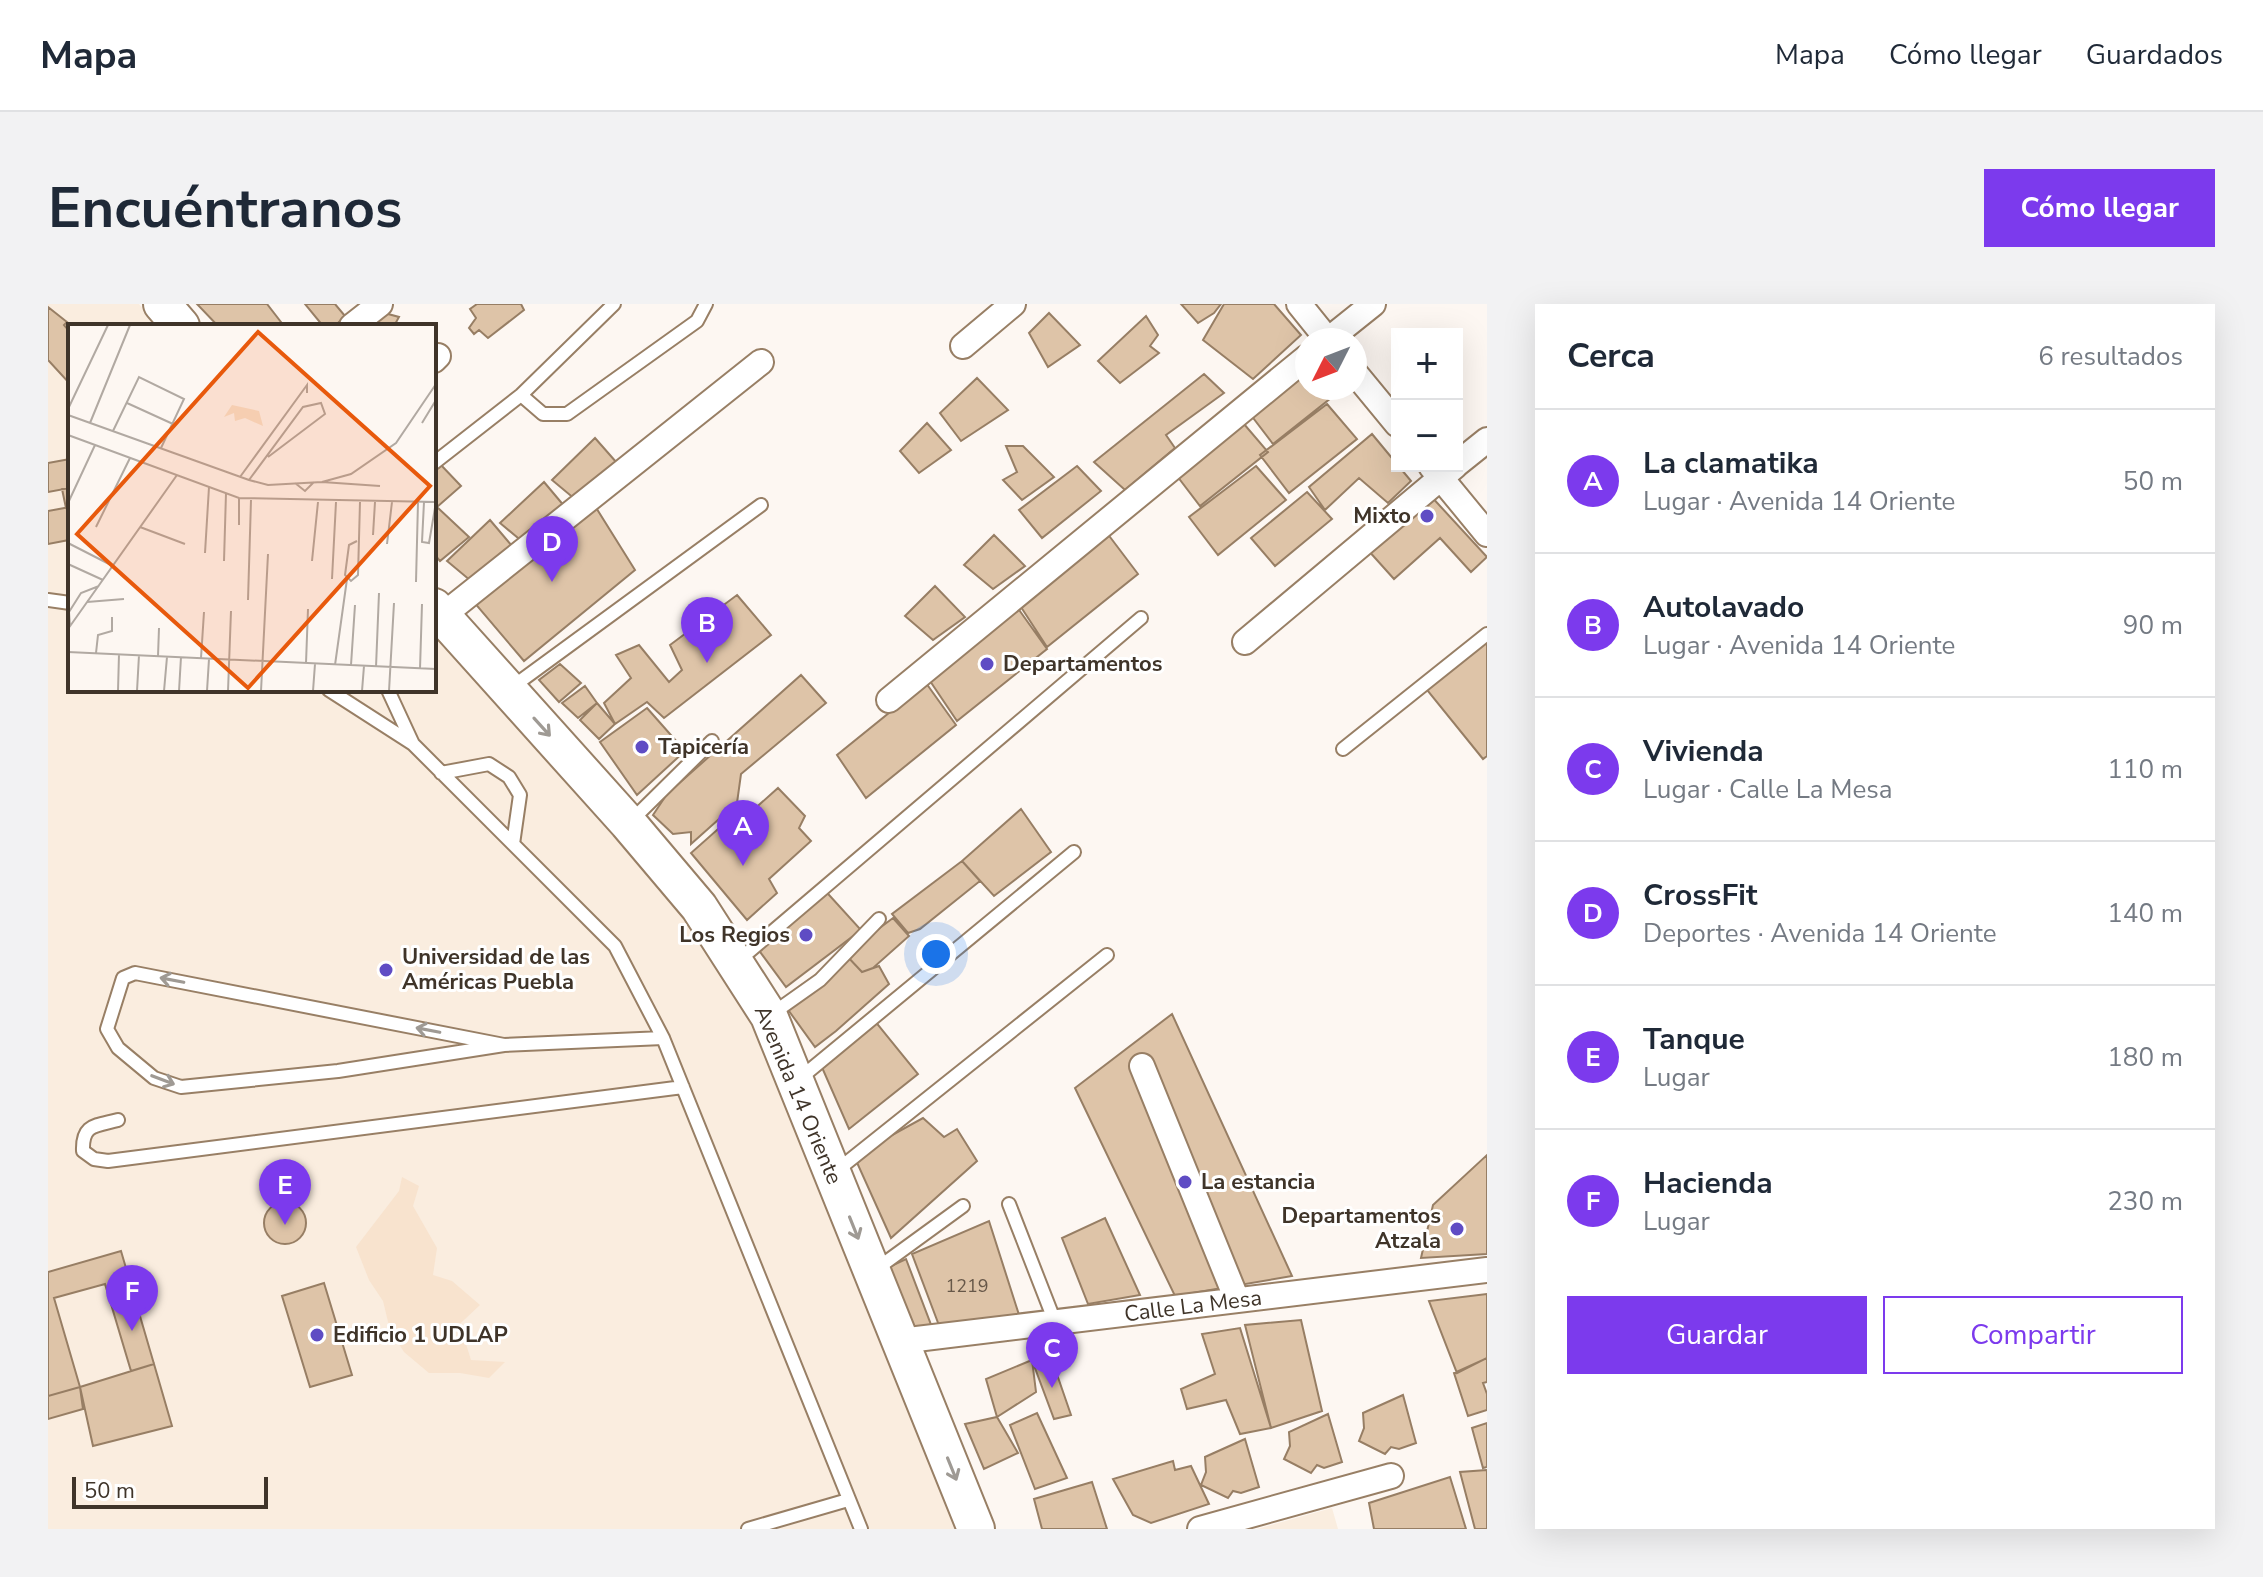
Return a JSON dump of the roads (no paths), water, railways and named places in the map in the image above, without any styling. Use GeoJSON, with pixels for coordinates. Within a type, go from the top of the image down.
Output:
{"type":"FeatureCollection","features":[{"type":"Feature","properties":{"kind":"main road"},"geometry":{"type":"LineString","coordinates":[[162,304],[179,324]]}},
{"type":"Feature","properties":{"kind":"main road","name":"Avenida 14 Oriente"},"geometry":{"type":"LineString","coordinates":[[438,611],[699,907],[769,1016],[976,1529]]}},
{"type":"Feature","properties":{"kind":"street"},"geometry":{"type":"LineString","coordinates":[[355,324],[380,304]]}},
{"type":"Feature","properties":{"kind":"street"},"geometry":{"type":"LineString","coordinates":[[963,346],[1013,304]]}},
{"type":"Feature","properties":{"kind":"street"},"geometry":{"type":"LineString","coordinates":[[1299,304],[1318,328]]}},
{"type":"Feature","properties":{"kind":"street"},"geometry":{"type":"LineString","coordinates":[[1343,328],[1373,304]]}},
{"type":"Feature","properties":{"kind":"street"},"geometry":{"type":"LineString","coordinates":[[438,611],[761,362]]}},
{"type":"Feature","properties":{"kind":"street"},"geometry":{"type":"LineString","coordinates":[[889,700],[1295,367]]}},
{"type":"Feature","properties":{"kind":"street"},"geometry":{"type":"LineString","coordinates":[[1367,388],[1391,417]]}},
{"type":"Feature","properties":{"kind":"street"},"geometry":{"type":"LineString","coordinates":[[1463,456],[1487,440]]}},
{"type":"Feature","properties":{"kind":"street"},"geometry":{"type":"LineString","coordinates":[[1245,642],[1441,472]]}},
{"type":"Feature","properties":{"kind":"street"},"geometry":{"type":"LineString","coordinates":[[1448,472],[1487,534]]}},
{"type":"Feature","properties":{"kind":"street"},"geometry":{"type":"LineString","coordinates":[[1142,1066],[1237,1300]]}},
{"type":"Feature","properties":{"kind":"street","name":"Calle La Mesa"},"geometry":{"type":"LineString","coordinates":[[900,1341],[1486,1272]]}},
{"type":"Feature","properties":{"kind":"street"},"geometry":{"type":"LineString","coordinates":[[1200,1529],[1391,1476]]}},
{"type":"Feature","properties":{"kind":"lane"},"geometry":{"type":"LineString","coordinates":[[436,461],[521,395],[614,304]]}},
{"type":"Feature","properties":{"kind":"lane"},"geometry":{"type":"LineString","coordinates":[[521,395],[543,414],[567,414],[697,321],[706,304]]}},
{"type":"Feature","properties":{"kind":"lane"},"geometry":{"type":"LineString","coordinates":[[508,689],[761,505]]}},
{"type":"Feature","properties":{"kind":"lane"},"geometry":{"type":"LineString","coordinates":[[48,600],[68,603]]}},
{"type":"Feature","properties":{"kind":"lane"},"geometry":{"type":"LineString","coordinates":[[735,963],[1141,618]]}},
{"type":"Feature","properties":{"kind":"lane"},"geometry":{"type":"LineString","coordinates":[[1343,749],[1487,634]]}},
{"type":"Feature","properties":{"kind":"lane"},"geometry":{"type":"LineString","coordinates":[[332,692],[413,744],[615,946],[663,1038],[861,1529]]}},
{"type":"Feature","properties":{"kind":"lane"},"geometry":{"type":"LineString","coordinates":[[389,692],[413,744]]}},
{"type":"Feature","properties":{"kind":"lane"},"geometry":{"type":"LineString","coordinates":[[628,823],[712,741]]}},
{"type":"Feature","properties":{"kind":"lane"},"geometry":{"type":"LineString","coordinates":[[441,773],[489,764],[509,777],[520,795],[513,844]]}},
{"type":"Feature","properties":{"kind":"lane"},"geometry":{"type":"LineString","coordinates":[[795,1082],[1074,852]]}},
{"type":"Feature","properties":{"kind":"lane"},"geometry":{"type":"LineString","coordinates":[[769,1016],[820,980],[879,919]]}},
{"type":"Feature","properties":{"kind":"lane"},"geometry":{"type":"LineString","coordinates":[[833,1174],[1107,955]]}},
{"type":"Feature","properties":{"kind":"lane"},"geometry":{"type":"LineString","coordinates":[[504,1045],[135,973],[123,978],[107,1029],[118,1048],[154,1078],[181,1087],[338,1071],[504,1045],[663,1038]]}},
{"type":"Feature","properties":{"kind":"lane"},"geometry":{"type":"LineString","coordinates":[[118,1120],[89,1128],[82,1137],[83,1151],[94,1159],[108,1161],[683,1087]]}},
{"type":"Feature","properties":{"kind":"lane"},"geometry":{"type":"LineString","coordinates":[[1009,1204],[1055,1322]]}},
{"type":"Feature","properties":{"kind":"lane"},"geometry":{"type":"LineString","coordinates":[[872,1272],[963,1206]]}},
{"type":"Feature","properties":{"kind":"lane"},"geometry":{"type":"LineString","coordinates":[[748,1529],[848,1500]]}},
{"type":"Feature","properties":{"kind":"place","name":"Mixto"},"geometry":{"type":"Point","coordinates":[1427,516]}},
{"type":"Feature","properties":{"kind":"place","name":"CrossFit"},"geometry":{"type":"Point","coordinates":[552,582]}},
{"type":"Feature","properties":{"kind":"place","name":"Autolavado"},"geometry":{"type":"Point","coordinates":[707,663]}},
{"type":"Feature","properties":{"kind":"place","name":"Departamentos"},"geometry":{"type":"Point","coordinates":[987,664]}},
{"type":"Feature","properties":{"kind":"place","name":"Tapicería"},"geometry":{"type":"Point","coordinates":[642,747]}},
{"type":"Feature","properties":{"kind":"place","name":"La clamatika"},"geometry":{"type":"Point","coordinates":[743,866]}},
{"type":"Feature","properties":{"kind":"place","name":"Los Regios"},"geometry":{"type":"Point","coordinates":[806,935]}},
{"type":"Feature","properties":{"kind":"place","name":"Universidad de las Américas Puebla"},"geometry":{"type":"Point","coordinates":[386,970]}},
{"type":"Feature","properties":{"kind":"place","name":"La estancia"},"geometry":{"type":"Point","coordinates":[1185,1182]}},
{"type":"Feature","properties":{"kind":"place","name":"Tanque"},"geometry":{"type":"Point","coordinates":[285,1225]}},
{"type":"Feature","properties":{"kind":"place","name":"Departamentos Atzala"},"geometry":{"type":"Point","coordinates":[1457,1229]}},
{"type":"Feature","properties":{"kind":"place","name":"Hacienda"},"geometry":{"type":"Point","coordinates":[132,1331]}},
{"type":"Feature","properties":{"kind":"place","name":"Edificio 1 UDLAP"},"geometry":{"type":"Point","coordinates":[317,1335]}},
{"type":"Feature","properties":{"kind":"place","name":"Vivienda"},"geometry":{"type":"Point","coordinates":[1052,1388]}}]}
